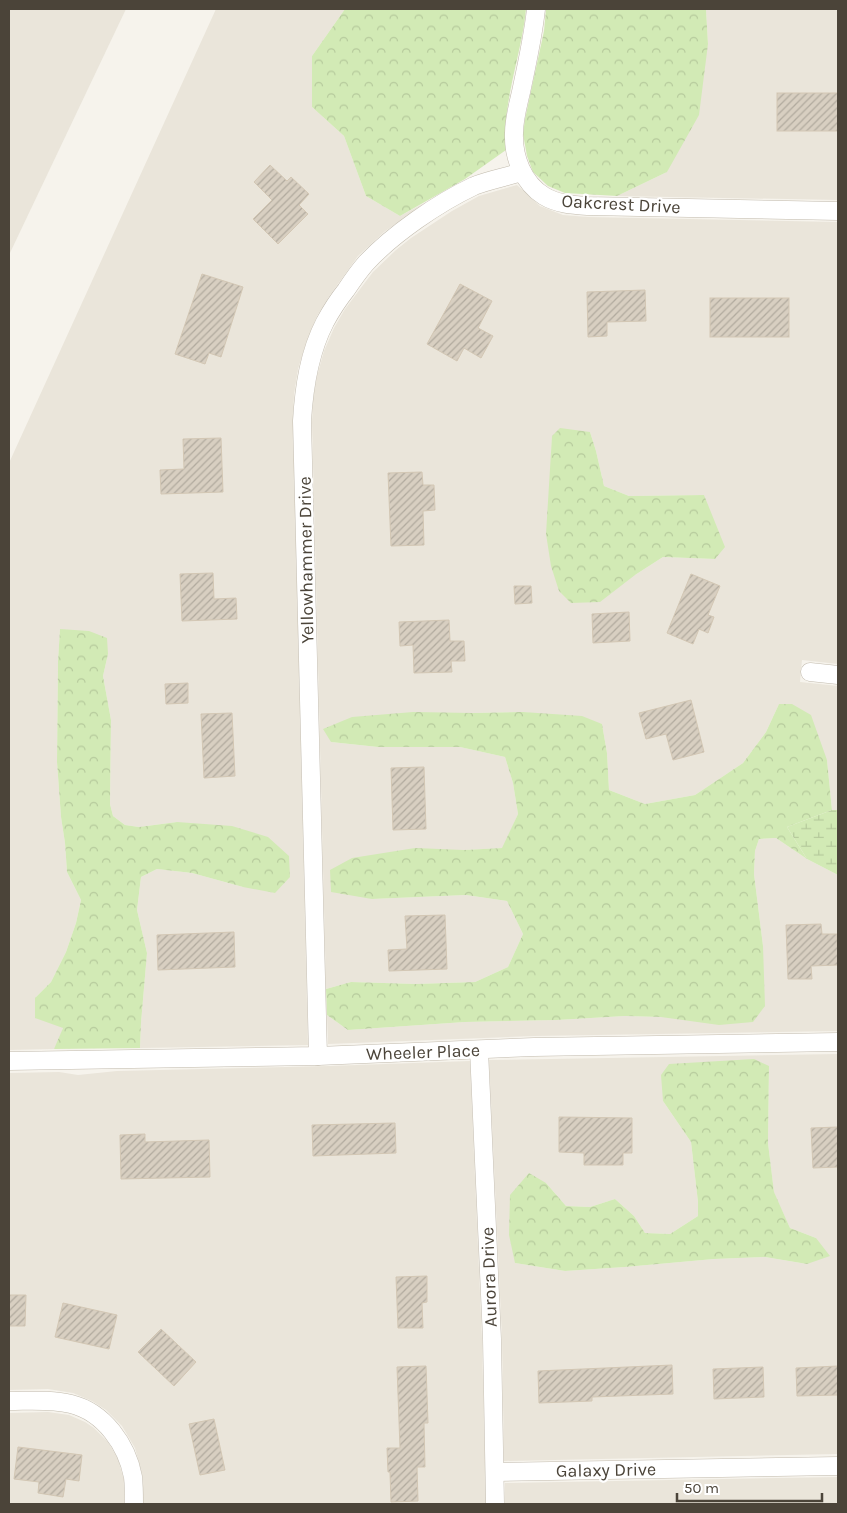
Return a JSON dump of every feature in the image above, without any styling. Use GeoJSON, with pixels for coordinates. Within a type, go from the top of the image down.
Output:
{"type":"FeatureCollection","features":[{"type":"Feature","properties":{"kind":"street","name":"Oakcrest Drive"},"geometry":{"type":"LineString","coordinates":[[536,9],[534,30],[514,134],[522,172],[526,179],[543,196],[564,204],[588,206],[838,211]]}},
{"type":"Feature","properties":{"kind":"street","name":"Yellowhammer Drive"},"geometry":{"type":"LineString","coordinates":[[318,1056],[302,422],[308,373],[315,347],[325,322],[337,302],[366,263],[390,240],[447,200],[476,186],[522,172]]}},
{"type":"Feature","properties":{"kind":"street"},"geometry":{"type":"LineString","coordinates":[[810,672],[838,675]]}},
{"type":"Feature","properties":{"kind":"street","name":"Wheeler Place"},"geometry":{"type":"LineString","coordinates":[[9,1062],[318,1056],[534,1047],[838,1042]]}},
{"type":"Feature","properties":{"kind":"street","name":"Aurora Drive"},"geometry":{"type":"LineString","coordinates":[[479,1050],[492,1339],[495,1504]]}},
{"type":"Feature","properties":{"kind":"street"},"geometry":{"type":"LineString","coordinates":[[9,1402],[48,1401],[72,1404],[100,1419],[115,1435],[126,1454],[133,1478],[134,1504]]}},
{"type":"Feature","properties":{"kind":"street","name":"Galaxy Drive"},"geometry":{"type":"LineString","coordinates":[[495,1472],[838,1466]]}},
{"type":"Feature","properties":{"kind":"shaded area"},"geometry":{"type":"Polygon","coordinates":[[[9,9],[126,9],[9,255],[9,9]]]}},
{"type":"Feature","properties":{"kind":"shaded area"},"geometry":{"type":"Polygon","coordinates":[[[216,9],[345,9],[312,56],[312,107],[344,136],[366,196],[400,216],[426,202],[384,232],[358,256],[330,295],[317,316],[306,343],[298,369],[294,394],[293,422],[308,1045],[140,1048],[147,953],[137,910],[141,877],[157,869],[192,873],[243,887],[177,822],[139,827],[125,825],[113,816],[110,804],[111,720],[103,676],[108,654],[60,629],[57,762],[61,817],[67,872],[81,900],[76,923],[66,952],[51,982],[35,998],[63,1028],[57,1046],[54,1049],[9,1050],[9,463],[216,9]]]}},
{"type":"Feature","properties":{"kind":"shaded area"},"geometry":{"type":"Polygon","coordinates":[[[706,9],[838,9],[838,200],[617,196],[667,172],[708,44],[706,9]]]}},
{"type":"Feature","properties":{"kind":"shaded area"},"geometry":{"type":"Polygon","coordinates":[[[517,185],[540,206],[563,215],[838,222],[838,664],[802,660],[800,682],[838,686],[838,810],[832,810],[827,760],[779,704],[766,732],[743,763],[695,795],[645,804],[609,790],[607,753],[602,724],[523,712],[473,713],[331,742],[378,747],[460,747],[505,757],[513,783],[518,814],[503,848],[464,850],[372,899],[466,895],[507,901],[523,934],[508,967],[475,982],[416,984],[351,982],[326,989],[312,422],[313,398],[317,376],[324,351],[334,328],[345,309],[373,272],[411,238],[479,196],[517,185]],[[590,432],[552,436],[551,480],[635,575],[663,557],[715,559],[704,495],[629,496],[604,486],[590,432]]]}},
{"type":"Feature","properties":{"kind":"shaded area"},"geometry":{"type":"Polygon","coordinates":[[[776,838],[807,859],[838,875],[838,1031],[534,1036],[328,1044],[327,1015],[348,1030],[465,1022],[625,1016],[661,1017],[763,946],[754,874],[755,851],[759,839],[776,838]]]}},
{"type":"Feature","properties":{"kind":"shaded area"},"geometry":{"type":"Polygon","coordinates":[[[838,1054],[838,1454],[504,1461],[502,1338],[489,1060],[838,1054]],[[769,1067],[663,1101],[691,1142],[698,1216],[670,1234],[645,1233],[634,1216],[615,1199],[590,1207],[566,1206],[546,1183],[515,1263],[565,1271],[714,1259],[765,1257],[807,1264],[816,1238],[790,1228],[774,1193],[768,1143],[769,1067]]]}},
{"type":"Feature","properties":{"kind":"shaded area"},"geometry":{"type":"Polygon","coordinates":[[[470,1061],[482,1339],[486,1504],[143,1504],[143,1478],[135,1448],[122,1426],[106,1410],[92,1401],[73,1393],[48,1389],[9,1390],[9,1073],[59,1072],[78,1075],[117,1071],[470,1061]]]}},
{"type":"Feature","properties":{"kind":"shaded area"},"geometry":{"type":"Polygon","coordinates":[[[48,1412],[69,1415],[85,1422],[108,1442],[118,1459],[124,1480],[124,1504],[9,1504],[9,1413],[48,1412]]]}},
{"type":"Feature","properties":{"kind":"shaded area"},"geometry":{"type":"Polygon","coordinates":[[[838,1477],[838,1504],[505,1504],[505,1483],[838,1477]]]}},
{"type":"Feature","properties":{"kind":"green space"},"geometry":{"type":"Polygon","coordinates":[[[345,9],[526,9],[506,115],[506,150],[465,179],[400,216],[366,196],[344,136],[312,107],[312,56],[345,9]]]}},
{"type":"Feature","properties":{"kind":"green space"},"geometry":{"type":"Polygon","coordinates":[[[546,9],[706,9],[708,44],[699,115],[667,172],[617,196],[565,193],[548,186],[533,172],[527,156],[523,134],[544,31],[546,9]]]}},
{"type":"Feature","properties":{"kind":"green space"},"geometry":{"type":"Polygon","coordinates":[[[560,428],[590,432],[604,486],[629,496],[704,495],[725,547],[715,559],[663,557],[635,575],[600,602],[571,603],[559,591],[551,566],[546,534],[552,436],[560,428]]]}},
{"type":"Feature","properties":{"kind":"green space"},"geometry":{"type":"Polygon","coordinates":[[[60,629],[89,631],[107,638],[108,654],[103,676],[111,720],[110,804],[113,816],[125,825],[139,827],[177,822],[232,826],[268,837],[289,856],[290,877],[275,893],[243,887],[192,873],[157,869],[141,877],[137,910],[147,953],[140,1048],[54,1049],[63,1028],[35,1018],[35,998],[51,982],[66,952],[76,923],[81,900],[67,872],[61,817],[57,762],[60,629]]]}},
{"type":"Feature","properties":{"kind":"green space"},"geometry":{"type":"Polygon","coordinates":[[[779,704],[792,704],[811,715],[827,760],[832,810],[787,827],[807,859],[776,838],[759,839],[755,851],[754,874],[763,946],[765,1006],[753,1022],[719,1025],[661,1017],[625,1016],[465,1022],[348,1030],[327,1015],[326,989],[351,982],[416,984],[475,982],[508,967],[523,934],[507,901],[466,895],[372,899],[331,892],[330,870],[352,858],[415,848],[464,850],[502,848],[518,814],[513,783],[505,757],[460,747],[378,747],[331,742],[323,729],[352,717],[413,712],[523,712],[582,716],[602,724],[607,753],[609,790],[645,804],[695,795],[743,763],[766,732],[779,704]]]}},
{"type":"Feature","properties":{"kind":"green space"},"geometry":{"type":"Polygon","coordinates":[[[832,810],[838,810],[838,875],[807,859],[787,827],[832,810]]]}},
{"type":"Feature","properties":{"kind":"green space"},"geometry":{"type":"Polygon","coordinates":[[[754,1059],[769,1066],[768,1143],[774,1192],[790,1228],[816,1238],[830,1256],[807,1264],[765,1257],[714,1259],[565,1271],[515,1263],[509,1235],[510,1195],[529,1173],[546,1183],[566,1206],[590,1207],[615,1199],[634,1216],[645,1233],[670,1234],[698,1216],[691,1142],[663,1101],[661,1075],[669,1064],[754,1059]]]}},
{"type":"Feature","properties":{"kind":"building"},"geometry":{"type":"Polygon","coordinates":[[[777,93],[838,93],[838,131],[777,131],[777,93]]]}},
{"type":"Feature","properties":{"kind":"building"},"geometry":{"type":"Polygon","coordinates":[[[270,165],[287,181],[291,177],[309,194],[299,205],[308,214],[278,244],[253,219],[272,200],[254,182],[270,165]]]}},
{"type":"Feature","properties":{"kind":"building"},"geometry":{"type":"Polygon","coordinates":[[[202,274],[243,287],[221,357],[209,353],[205,364],[175,354],[202,274]]]}},
{"type":"Feature","properties":{"kind":"building"},"geometry":{"type":"Polygon","coordinates":[[[460,284],[492,301],[478,328],[493,336],[481,358],[464,348],[457,361],[427,344],[460,284]]]}},
{"type":"Feature","properties":{"kind":"building"},"geometry":{"type":"Polygon","coordinates":[[[645,290],[646,321],[607,322],[607,336],[588,337],[587,292],[645,290]]]}},
{"type":"Feature","properties":{"kind":"building"},"geometry":{"type":"Polygon","coordinates":[[[710,298],[789,298],[789,337],[710,337],[710,298]]]}},
{"type":"Feature","properties":{"kind":"building"},"geometry":{"type":"Polygon","coordinates":[[[221,438],[223,492],[161,494],[160,470],[184,469],[183,439],[221,438]]]}},
{"type":"Feature","properties":{"kind":"building"},"geometry":{"type":"Polygon","coordinates":[[[422,472],[423,485],[434,485],[435,510],[423,511],[424,545],[391,546],[388,473],[422,472]]]}},
{"type":"Feature","properties":{"kind":"building"},"geometry":{"type":"Polygon","coordinates":[[[213,573],[214,599],[236,598],[237,619],[182,621],[180,574],[213,573]]]}},
{"type":"Feature","properties":{"kind":"building"},"geometry":{"type":"Polygon","coordinates":[[[691,574],[720,586],[708,615],[714,617],[708,633],[699,629],[693,644],[667,633],[691,574]]]}},
{"type":"Feature","properties":{"kind":"building"},"geometry":{"type":"Polygon","coordinates":[[[514,586],[531,586],[532,603],[515,604],[514,586]]]}},
{"type":"Feature","properties":{"kind":"building"},"geometry":{"type":"Polygon","coordinates":[[[629,612],[630,641],[593,643],[592,614],[629,612]]]}},
{"type":"Feature","properties":{"kind":"building"},"geometry":{"type":"Polygon","coordinates":[[[449,620],[450,641],[464,641],[465,661],[451,661],[452,672],[414,673],[413,645],[400,646],[399,622],[449,620]]]}},
{"type":"Feature","properties":{"kind":"building"},"geometry":{"type":"Polygon","coordinates":[[[188,683],[188,703],[166,704],[165,684],[188,683]]]}},
{"type":"Feature","properties":{"kind":"building"},"geometry":{"type":"Polygon","coordinates":[[[691,700],[704,752],[673,760],[666,734],[646,739],[639,713],[691,700]]]}},
{"type":"Feature","properties":{"kind":"building"},"geometry":{"type":"Polygon","coordinates":[[[232,713],[235,776],[204,778],[201,714],[232,713]]]}},
{"type":"Feature","properties":{"kind":"building"},"geometry":{"type":"Polygon","coordinates":[[[424,767],[426,829],[393,830],[391,768],[424,767]]]}},
{"type":"Feature","properties":{"kind":"building"},"geometry":{"type":"Polygon","coordinates":[[[445,915],[447,969],[389,971],[388,950],[407,949],[405,916],[445,915]]]}},
{"type":"Feature","properties":{"kind":"building"},"geometry":{"type":"Polygon","coordinates":[[[821,924],[822,934],[837,934],[838,965],[811,966],[812,979],[788,979],[786,925],[821,924]]]}},
{"type":"Feature","properties":{"kind":"building"},"geometry":{"type":"Polygon","coordinates":[[[234,932],[235,967],[158,970],[157,935],[234,932]]]}},
{"type":"Feature","properties":{"kind":"building"},"geometry":{"type":"Polygon","coordinates":[[[559,1117],[632,1118],[632,1153],[623,1153],[623,1165],[584,1165],[584,1153],[559,1152],[559,1117]]]}},
{"type":"Feature","properties":{"kind":"building"},"geometry":{"type":"Polygon","coordinates":[[[395,1123],[396,1153],[313,1156],[312,1125],[395,1123]]]}},
{"type":"Feature","properties":{"kind":"building"},"geometry":{"type":"Polygon","coordinates":[[[838,1127],[838,1167],[813,1168],[811,1128],[838,1127]]]}},
{"type":"Feature","properties":{"kind":"building"},"geometry":{"type":"Polygon","coordinates":[[[145,1134],[145,1142],[209,1140],[210,1177],[121,1179],[120,1135],[145,1134]]]}},
{"type":"Feature","properties":{"kind":"building"},"geometry":{"type":"Polygon","coordinates":[[[427,1276],[427,1302],[422,1303],[423,1328],[398,1328],[396,1277],[427,1276]]]}},
{"type":"Feature","properties":{"kind":"building"},"geometry":{"type":"Polygon","coordinates":[[[9,1295],[26,1295],[25,1326],[9,1326],[9,1295]]]}},
{"type":"Feature","properties":{"kind":"building"},"geometry":{"type":"Polygon","coordinates":[[[63,1303],[117,1315],[109,1349],[55,1337],[63,1303]]]}},
{"type":"Feature","properties":{"kind":"building"},"geometry":{"type":"Polygon","coordinates":[[[161,1329],[196,1362],[174,1386],[138,1352],[161,1329]]]}},
{"type":"Feature","properties":{"kind":"building"},"geometry":{"type":"Polygon","coordinates":[[[672,1365],[673,1394],[592,1397],[592,1401],[539,1403],[538,1371],[672,1365]]]}},
{"type":"Feature","properties":{"kind":"building"},"geometry":{"type":"Polygon","coordinates":[[[426,1366],[428,1423],[424,1423],[425,1467],[417,1467],[418,1501],[391,1502],[387,1448],[400,1448],[397,1367],[426,1366]]]}},
{"type":"Feature","properties":{"kind":"building"},"geometry":{"type":"Polygon","coordinates":[[[838,1366],[838,1395],[797,1396],[796,1368],[838,1366]]]}},
{"type":"Feature","properties":{"kind":"building"},"geometry":{"type":"Polygon","coordinates":[[[763,1367],[764,1397],[714,1399],[713,1369],[763,1367]]]}},
{"type":"Feature","properties":{"kind":"building"},"geometry":{"type":"Polygon","coordinates":[[[214,1419],[225,1470],[200,1475],[189,1424],[214,1419]]]}},
{"type":"Feature","properties":{"kind":"building"},"geometry":{"type":"Polygon","coordinates":[[[18,1447],[82,1455],[79,1481],[66,1479],[63,1497],[38,1493],[39,1482],[14,1479],[18,1447]]]}}]}
